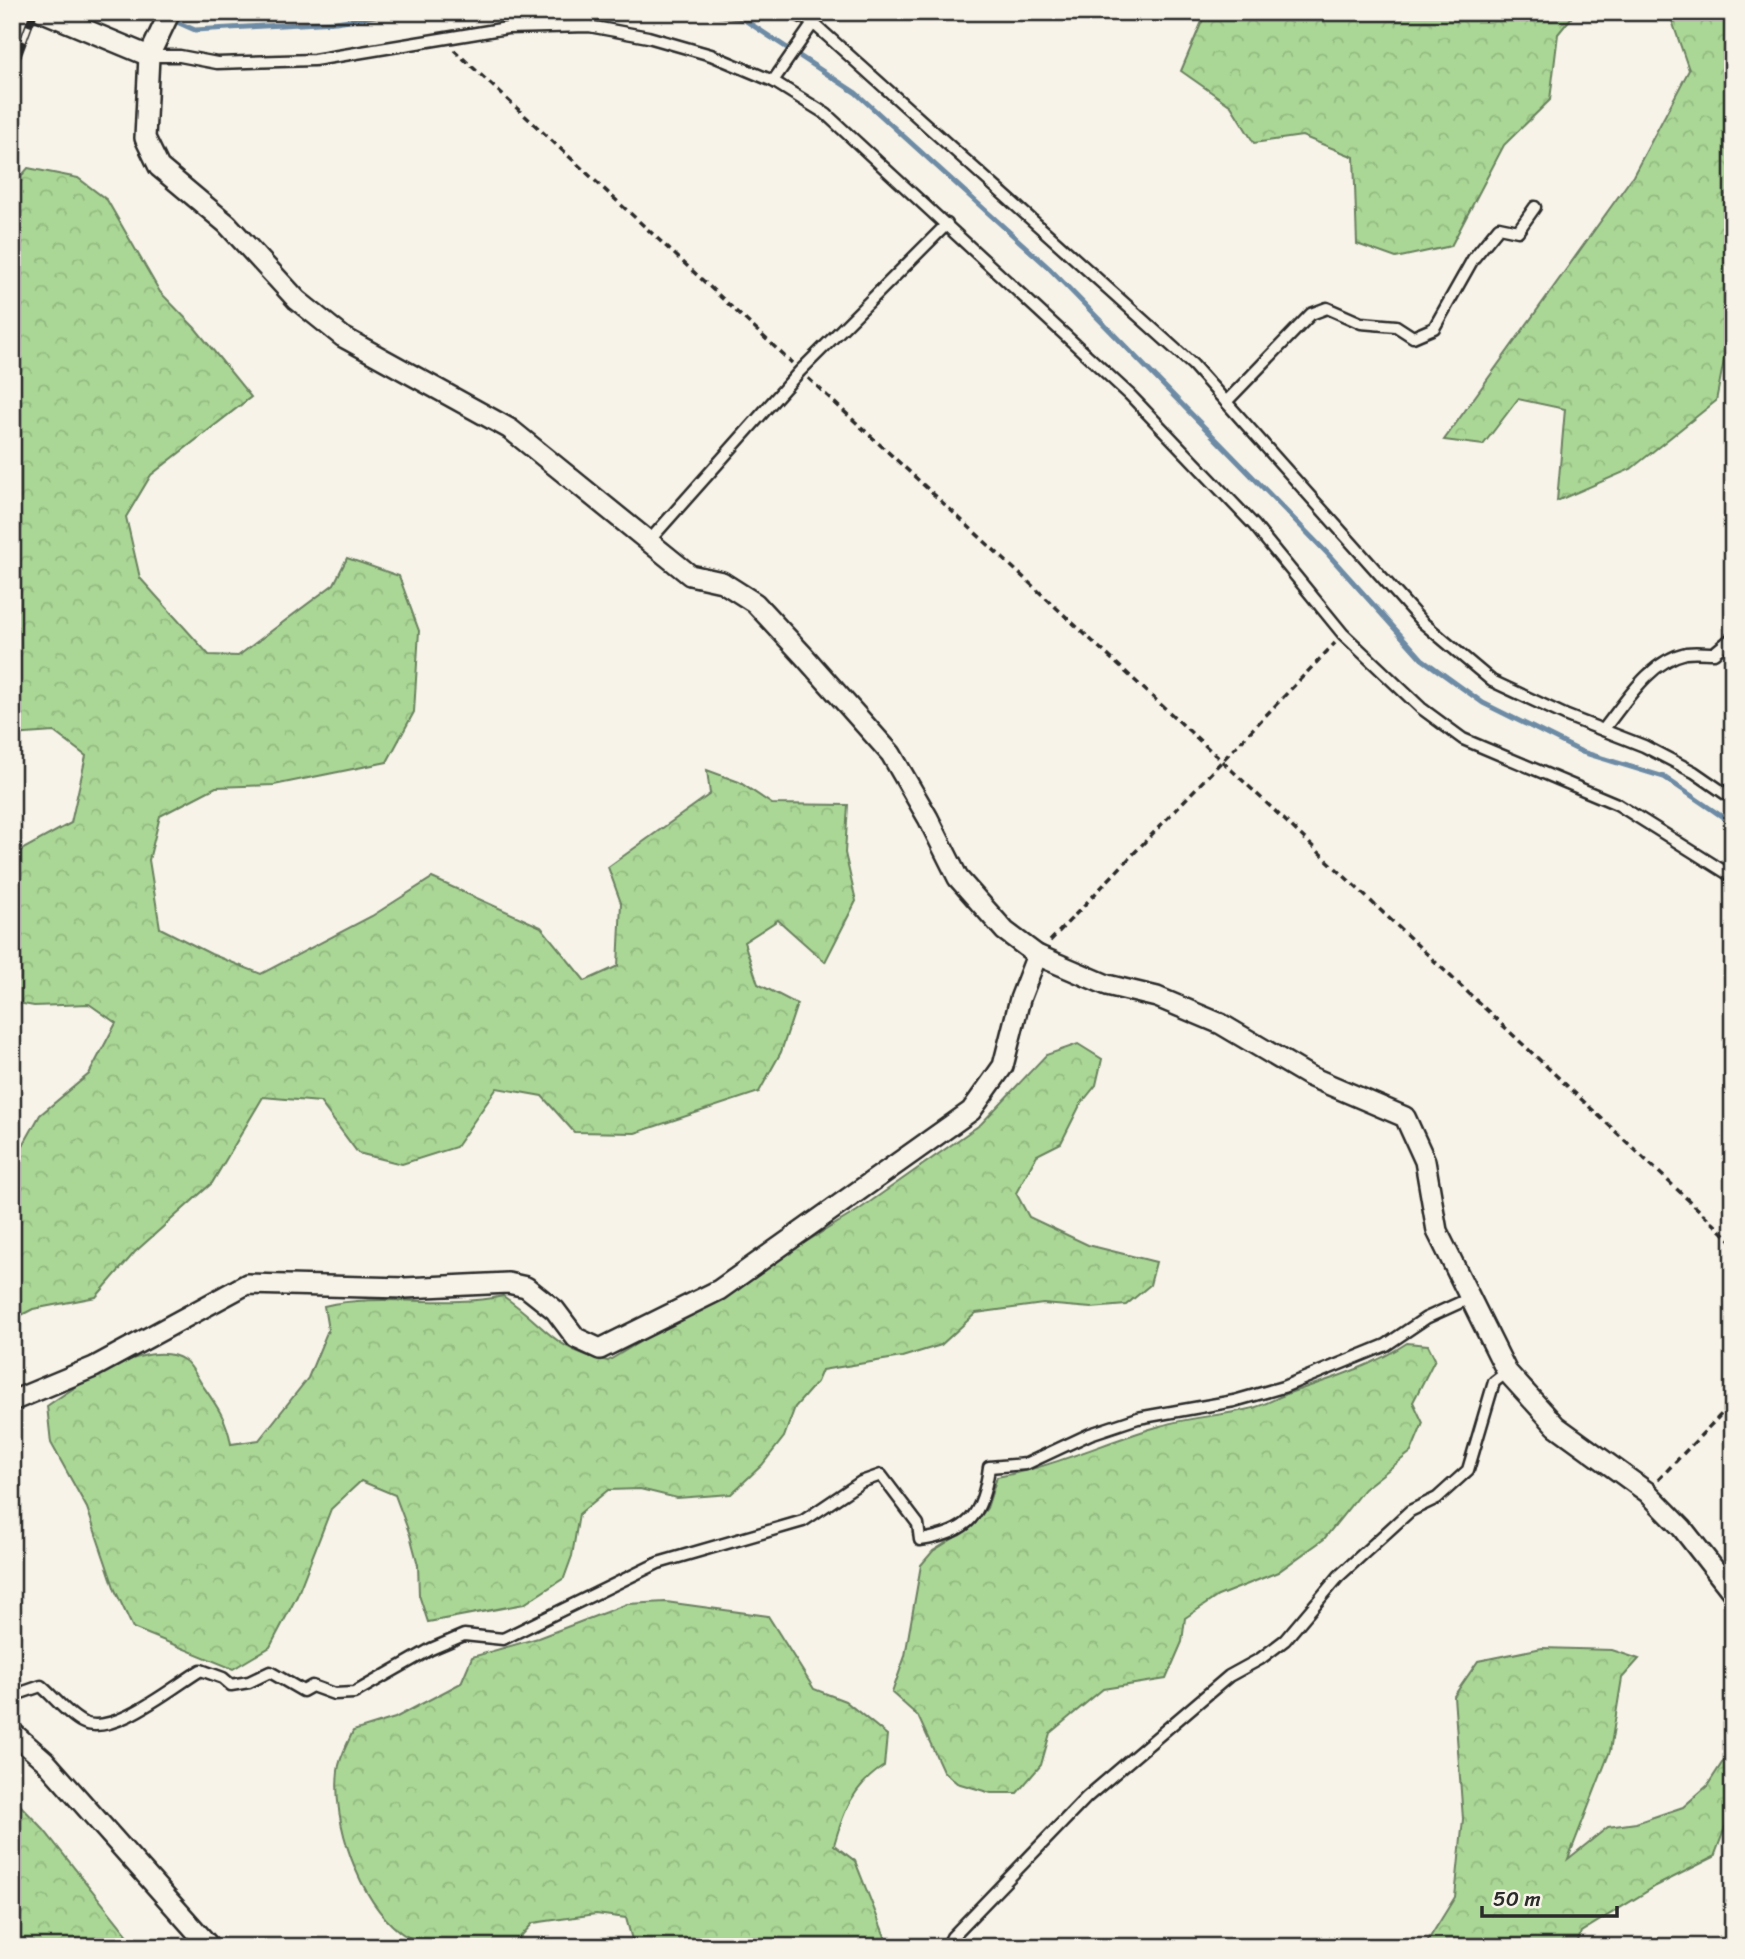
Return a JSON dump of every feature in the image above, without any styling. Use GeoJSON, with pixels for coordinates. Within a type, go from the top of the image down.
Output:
{"type":"FeatureCollection","features":[{"type":"Feature","properties":{"kind":"street"},"geometry":{"type":"LineString","coordinates":[[43,12],[150,52]]}},
{"type":"Feature","properties":{"kind":"street"},"geometry":{"type":"LineString","coordinates":[[170,12],[150,52],[145,138],[159,167],[227,224],[297,300],[343,337],[510,429],[690,575],[722,582],[755,603],[891,754],[928,817],[958,878],[1004,931],[1037,955],[1107,985],[1157,997],[1221,1024],[1309,1076],[1405,1116],[1425,1161],[1437,1231],[1507,1372],[1556,1426],[1647,1492],[1682,1528],[1733,1593]]}},
{"type":"Feature","properties":{"kind":"street"},"geometry":{"type":"LineString","coordinates":[[12,1401],[94,1367],[247,1284],[405,1288],[508,1283],[526,1287],[555,1310],[576,1338],[600,1349],[719,1290],[971,1111],[1003,1066],[1020,999],[1037,955]]}},
{"type":"Feature","properties":{"kind":"street"},"geometry":{"type":"LineString","coordinates":[[12,1732],[45,1761],[210,1947]]}},
{"type":"Feature","properties":{"kind":"lane"},"geometry":{"type":"LineString","coordinates":[[792,12],[812,22],[1193,365],[1422,622],[1492,681],[1644,746],[1694,772],[1733,799]]}},
{"type":"Feature","properties":{"kind":"lane"},"geometry":{"type":"LineString","coordinates":[[774,81],[821,12]]}},
{"type":"Feature","properties":{"kind":"lane"},"geometry":{"type":"LineString","coordinates":[[150,52],[217,63],[314,60],[507,28],[589,26],[648,37],[711,55],[774,81],[826,114],[1130,395],[1254,525],[1343,634],[1421,708],[1463,738],[1617,804],[1733,877]]}},
{"type":"Feature","properties":{"kind":"lane"},"geometry":{"type":"LineString","coordinates":[[1226,402],[1311,314],[1327,308],[1362,323],[1396,326],[1413,337],[1434,328],[1473,259],[1499,227],[1518,231],[1535,207]]}},
{"type":"Feature","properties":{"kind":"lane"},"geometry":{"type":"LineString","coordinates":[[649,541],[800,371],[947,224]]}},
{"type":"Feature","properties":{"kind":"lane"},"geometry":{"type":"LineString","coordinates":[[1604,730],[1644,679],[1663,663],[1686,653],[1714,653],[1733,637]]}},
{"type":"Feature","properties":{"kind":"lane"},"geometry":{"type":"LineString","coordinates":[[12,1696],[41,1686],[80,1722],[95,1727],[128,1717],[201,1670],[231,1685],[249,1682],[270,1672],[303,1691],[312,1686],[334,1694],[354,1693],[431,1649],[464,1635],[503,1639],[658,1563],[803,1521],[861,1482],[881,1475],[918,1524],[920,1540],[941,1537],[969,1524],[978,1512],[989,1466],[1026,1464],[1090,1434],[1138,1419],[1234,1401],[1283,1387],[1386,1345],[1426,1318],[1470,1298]]}},
{"type":"Feature","properties":{"kind":"lane"},"geometry":{"type":"LineString","coordinates":[[947,1947],[952,1937],[1087,1797],[1229,1676],[1260,1659],[1285,1640],[1339,1576],[1410,1511],[1437,1498],[1468,1470],[1494,1382],[1507,1372]]}},
{"type":"Feature","properties":{"kind":"path"},"geometry":{"type":"LineString","coordinates":[[441,39],[1223,762],[1733,1241]]}},
{"type":"Feature","properties":{"kind":"path"},"geometry":{"type":"LineString","coordinates":[[1037,955],[1343,634]]}},
{"type":"Feature","properties":{"kind":"path"},"geometry":{"type":"LineString","coordinates":[[1647,1492],[1733,1402]]}},
{"type":"Feature","properties":{"kind":"green space"},"geometry":{"type":"Polygon","coordinates":[[[1206,12],[1576,12],[1558,34],[1550,100],[1504,145],[1451,246],[1396,258],[1357,244],[1354,157],[1302,136],[1254,143],[1231,106],[1181,71],[1206,12]]]}},
{"type":"Feature","properties":{"kind":"green space"},"geometry":{"type":"Polygon","coordinates":[[[1661,12],[1733,12],[1733,315],[1716,401],[1631,469],[1557,501],[1565,409],[1518,399],[1483,445],[1444,440],[1633,176],[1689,70],[1670,15],[1661,12]]]}},
{"type":"Feature","properties":{"kind":"green space"},"geometry":{"type":"Polygon","coordinates":[[[28,168],[78,178],[107,200],[160,292],[195,328],[251,397],[151,475],[126,517],[140,578],[209,655],[238,656],[334,584],[347,558],[399,576],[419,631],[414,712],[387,762],[274,785],[216,787],[160,816],[149,860],[160,928],[211,954],[261,974],[372,916],[432,878],[541,927],[585,981],[618,966],[621,903],[608,867],[710,794],[707,770],[739,782],[772,804],[848,805],[845,853],[856,901],[825,962],[778,920],[744,942],[758,984],[797,1004],[781,1052],[759,1092],[635,1133],[574,1132],[542,1096],[497,1088],[456,1147],[402,1164],[358,1153],[320,1102],[263,1097],[212,1183],[135,1252],[96,1297],[33,1309],[12,1320],[12,1165],[40,1115],[89,1074],[116,1023],[89,1004],[34,1006],[12,1002],[12,855],[71,823],[86,756],[54,732],[12,735],[12,187],[28,168]]]}},
{"type":"Feature","properties":{"kind":"green space"},"geometry":{"type":"Polygon","coordinates":[[[1078,1044],[1102,1059],[1096,1085],[1080,1105],[1061,1143],[1037,1155],[1016,1193],[1029,1217],[1088,1245],[1156,1262],[1150,1285],[1126,1305],[1091,1308],[1043,1304],[976,1313],[941,1345],[902,1357],[822,1370],[817,1382],[795,1407],[784,1437],[762,1465],[731,1494],[677,1498],[640,1489],[608,1490],[579,1514],[572,1556],[564,1578],[524,1604],[428,1622],[419,1595],[418,1565],[395,1495],[361,1481],[331,1509],[297,1596],[270,1647],[233,1669],[133,1628],[115,1590],[87,1508],[51,1443],[47,1406],[76,1387],[133,1359],[169,1355],[184,1360],[192,1369],[221,1414],[231,1444],[259,1440],[308,1378],[328,1330],[324,1306],[369,1300],[458,1301],[503,1296],[562,1343],[589,1356],[608,1361],[857,1211],[981,1124],[1046,1055],[1078,1044]]]}},
{"type":"Feature","properties":{"kind":"green space"},"geometry":{"type":"Polygon","coordinates":[[[1407,1343],[1428,1345],[1435,1359],[1413,1402],[1423,1423],[1411,1452],[1364,1489],[1324,1539],[1278,1572],[1218,1596],[1185,1618],[1182,1642],[1166,1679],[1103,1689],[1050,1733],[1041,1765],[1017,1793],[991,1793],[957,1783],[943,1771],[918,1716],[892,1693],[905,1656],[921,1565],[933,1551],[973,1526],[987,1508],[997,1477],[1038,1467],[1160,1426],[1254,1408],[1365,1366],[1407,1343]]]}},
{"type":"Feature","properties":{"kind":"green space"},"geometry":{"type":"Polygon","coordinates":[[[666,1602],[768,1616],[814,1689],[845,1701],[887,1735],[884,1766],[865,1782],[851,1800],[834,1845],[855,1861],[889,1947],[634,1947],[626,1918],[596,1914],[533,1923],[511,1947],[437,1944],[400,1932],[372,1901],[351,1859],[344,1836],[339,1813],[338,1771],[353,1731],[395,1718],[461,1683],[472,1657],[538,1638],[627,1604],[666,1602]]]}},
{"type":"Feature","properties":{"kind":"green space"},"geometry":{"type":"Polygon","coordinates":[[[1542,1648],[1612,1650],[1639,1659],[1622,1678],[1610,1751],[1568,1859],[1608,1827],[1636,1823],[1683,1807],[1707,1786],[1733,1746],[1733,1806],[1714,1857],[1656,1886],[1581,1932],[1576,1947],[1424,1947],[1455,1897],[1463,1819],[1454,1696],[1478,1661],[1542,1648]]]}},
{"type":"Feature","properties":{"kind":"green space"},"geometry":{"type":"Polygon","coordinates":[[[19,1804],[44,1830],[137,1947],[12,1947],[12,1807],[19,1804]]]}},
{"type":"Feature","properties":{"kind":"waterway"},"geometry":{"type":"LineString","coordinates":[[154,12],[195,30],[336,22],[401,12]]}},
{"type":"Feature","properties":{"kind":"waterway"},"geometry":{"type":"LineString","coordinates":[[703,12],[743,19],[856,93],[1049,268],[1327,553],[1422,659],[1483,703],[1582,752],[1664,777],[1733,824]]}},
{"type":"Feature","properties":{"kind":"railway"},"geometry":{"type":"LineString","coordinates":[[12,71],[34,12]]}}]}
